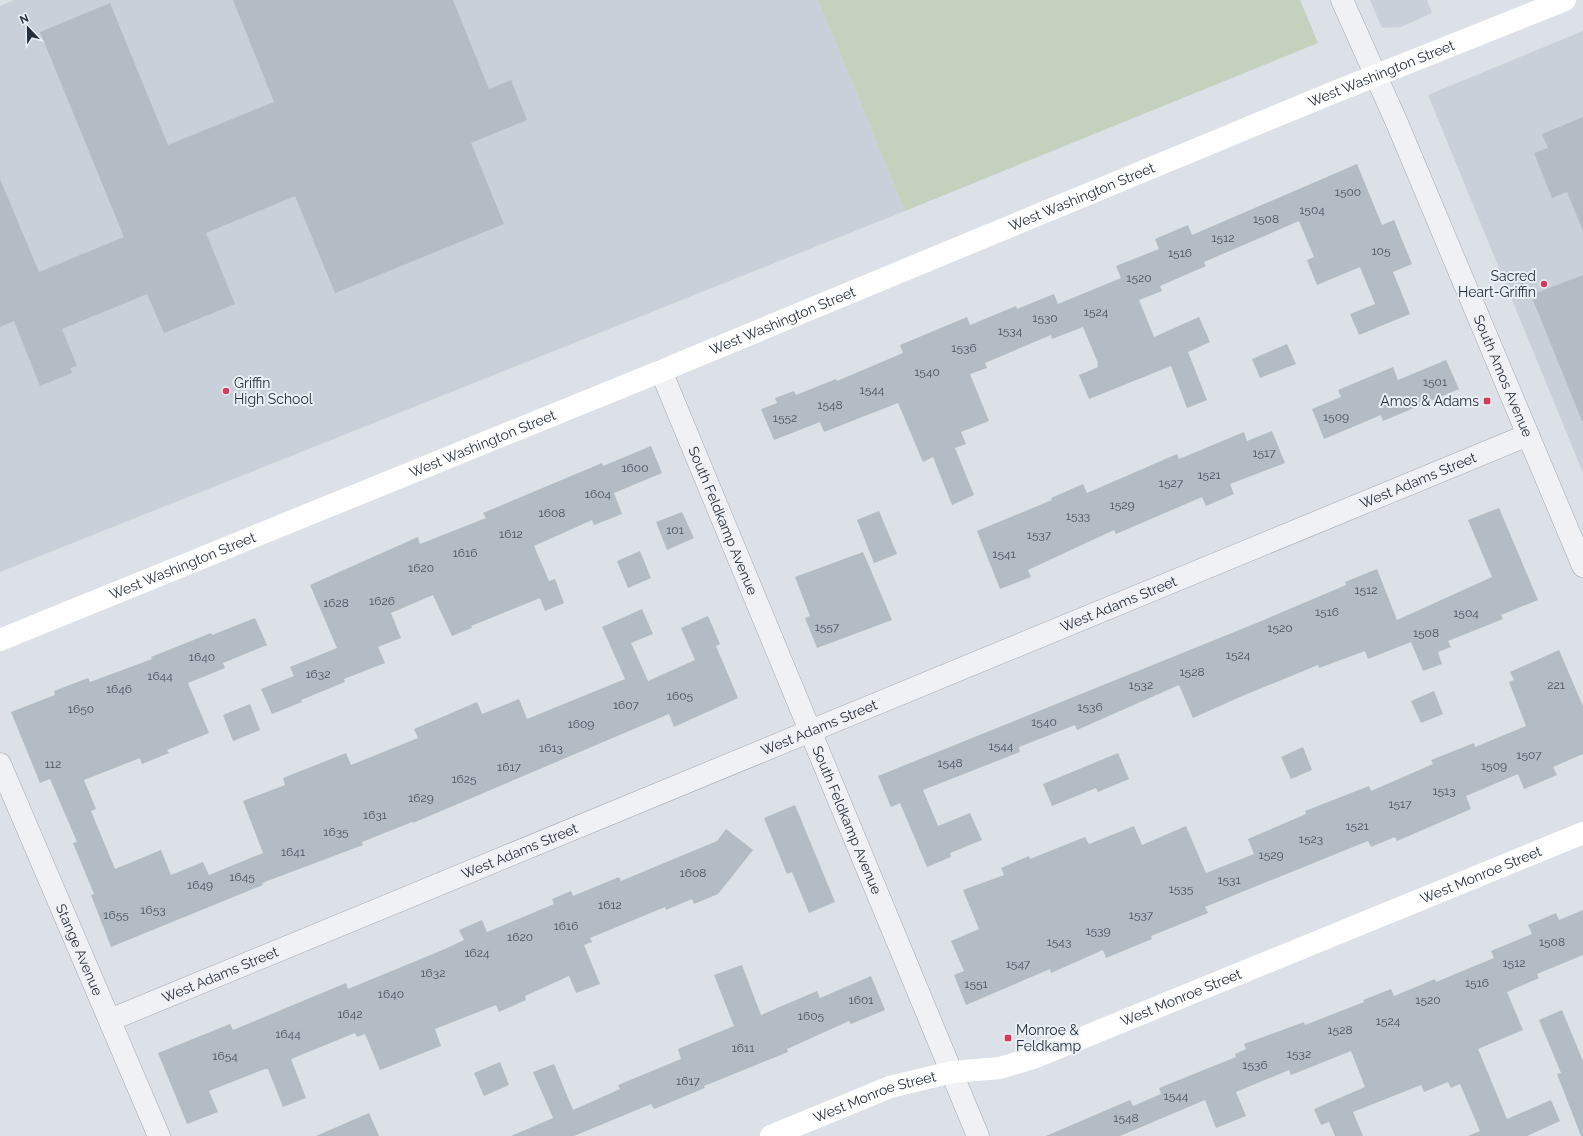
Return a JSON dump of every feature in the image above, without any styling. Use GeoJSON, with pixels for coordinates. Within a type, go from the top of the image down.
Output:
{"type":"FeatureCollection","features":[{"type":"Feature","properties":{"kind":"street","name":"South Amos Avenue"},"geometry":{"type":"LineString","coordinates":[[1342,0],[1583,566]]}},
{"type":"Feature","properties":{"kind":"street","name":"West Washington Street"},"geometry":{"type":"LineString","coordinates":[[0,640],[661,371],[1375,76],[1565,0]]}},
{"type":"Feature","properties":{"kind":"street","name":"South Feldkamp Avenue"},"geometry":{"type":"LineString","coordinates":[[661,371],[978,1136]]}},
{"type":"Feature","properties":{"kind":"street","name":"West Adams Street"},"geometry":{"type":"LineString","coordinates":[[110,1020],[1528,435]]}},
{"type":"Feature","properties":{"kind":"street","name":"Stange Avenue"},"geometry":{"type":"LineString","coordinates":[[0,764],[159,1136]]}},
{"type":"Feature","properties":{"kind":"street","name":"West Monroe Street"},"geometry":{"type":"LineString","coordinates":[[771,1136],[890,1087],[952,1072],[1000,1068],[1033,1058],[1583,833]]}},
{"type":"Feature","properties":{"kind":"shaded area","name":"Griffin High School"},"geometry":{"type":"Polygon","coordinates":[[[14,0],[818,0],[905,211],[0,572],[0,6],[14,0]]]}},
{"type":"Feature","properties":{"kind":"shaded area"},"geometry":{"type":"Polygon","coordinates":[[[1370,0],[1427,0],[1432,13],[1401,27],[1382,28],[1370,0]]]}},
{"type":"Feature","properties":{"kind":"shaded area","name":"Sacred Heart-Griffin"},"geometry":{"type":"Polygon","coordinates":[[[1583,31],[1583,473],[1428,95],[1583,31]]]}},
{"type":"Feature","properties":{"kind":"green space"},"geometry":{"type":"Polygon","coordinates":[[[818,0],[1300,0],[1318,43],[905,211],[818,0]]]}},
{"type":"Feature","properties":{"kind":"building"},"geometry":{"type":"Polygon","coordinates":[[[233,0],[453,0],[489,89],[511,80],[527,120],[471,143],[504,224],[335,293],[295,196],[206,233],[235,304],[164,333],[147,294],[62,329],[77,366],[70,368],[72,373],[40,386],[14,321],[0,327],[0,179],[39,272],[124,237],[40,32],[110,3],[168,145],[274,102],[233,0]]]}},
{"type":"Feature","properties":{"kind":"building"},"geometry":{"type":"Polygon","coordinates":[[[1583,117],[1583,231],[1567,192],[1552,198],[1534,153],[1548,148],[1542,134],[1583,117]]]}},
{"type":"Feature","properties":{"kind":"building"},"geometry":{"type":"Polygon","coordinates":[[[1357,164],[1382,225],[1394,220],[1412,264],[1393,272],[1410,314],[1359,335],[1350,314],[1375,304],[1360,267],[1317,285],[1307,260],[1314,257],[1299,221],[1204,262],[1206,266],[1160,286],[1162,291],[1139,300],[1154,337],[1199,317],[1210,342],[1188,352],[1207,400],[1187,408],[1171,366],[1089,399],[1079,375],[1098,367],[1098,363],[1083,327],[1052,339],[1051,335],[985,363],[987,368],[970,374],[989,421],[961,432],[966,444],[955,448],[974,495],[952,505],[933,457],[923,462],[898,403],[824,432],[820,422],[774,440],[761,409],[777,403],[775,398],[794,391],[796,395],[836,379],[837,381],[903,353],[900,345],[967,317],[970,325],[1016,306],[1017,309],[1054,294],[1058,304],[1121,278],[1116,266],[1159,249],[1155,239],[1188,225],[1192,235],[1357,164]]]}},
{"type":"Feature","properties":{"kind":"building"},"geometry":{"type":"Polygon","coordinates":[[[1583,275],[1583,421],[1582,421],[1531,295],[1583,275]]]}},
{"type":"Feature","properties":{"kind":"building"},"geometry":{"type":"Polygon","coordinates":[[[1287,344],[1296,364],[1260,378],[1252,359],[1287,344]]]}},
{"type":"Feature","properties":{"kind":"building"},"geometry":{"type":"Polygon","coordinates":[[[1446,360],[1459,389],[1383,421],[1381,415],[1324,439],[1312,409],[1341,397],[1338,390],[1393,367],[1398,380],[1446,360]]]}},
{"type":"Feature","properties":{"kind":"building"},"geometry":{"type":"Polygon","coordinates":[[[1272,431],[1285,463],[1230,484],[1234,494],[1206,506],[1202,497],[1116,534],[1114,530],[1028,570],[1031,577],[1000,589],[977,531],[1052,500],[1051,498],[1083,484],[1087,493],[1177,454],[1179,459],[1244,432],[1247,441],[1272,431]]]}},
{"type":"Feature","properties":{"kind":"building"},"geometry":{"type":"Polygon","coordinates":[[[651,446],[662,473],[614,493],[622,514],[594,525],[592,520],[534,546],[549,581],[555,579],[564,603],[545,611],[540,598],[471,626],[472,628],[452,636],[433,595],[391,613],[401,638],[378,647],[385,663],[344,679],[345,682],[272,714],[261,689],[294,676],[290,667],[337,648],[310,585],[418,537],[420,544],[486,518],[483,513],[602,463],[603,466],[651,446]]]}},
{"type":"Feature","properties":{"kind":"building"},"geometry":{"type":"Polygon","coordinates":[[[1499,508],[1538,600],[1501,615],[1503,619],[1448,641],[1451,647],[1438,652],[1442,664],[1423,671],[1411,642],[1368,659],[1365,651],[1319,668],[1318,665],[1193,718],[1179,685],[1077,730],[1075,725],[1019,747],[1020,752],[923,790],[938,826],[970,813],[982,840],[950,853],[951,857],[927,867],[900,803],[891,807],[878,776],[1259,622],[1346,585],[1345,582],[1377,569],[1397,620],[1492,577],[1468,520],[1499,508]]]}},
{"type":"Feature","properties":{"kind":"building"},"geometry":{"type":"Polygon","coordinates":[[[879,511],[897,554],[874,563],[857,520],[879,511]]]}},
{"type":"Feature","properties":{"kind":"building"},"geometry":{"type":"Polygon","coordinates":[[[682,512],[694,538],[667,550],[656,522],[682,512]]]}},
{"type":"Feature","properties":{"kind":"building"},"geometry":{"type":"Polygon","coordinates":[[[640,551],[651,578],[628,588],[617,561],[640,551]]]}},
{"type":"Feature","properties":{"kind":"building"},"geometry":{"type":"Polygon","coordinates":[[[863,552],[892,620],[817,648],[805,618],[810,616],[795,577],[863,552]]]}},
{"type":"Feature","properties":{"kind":"building"},"geometry":{"type":"Polygon","coordinates":[[[642,609],[653,634],[631,643],[648,681],[695,660],[681,628],[708,616],[720,644],[716,646],[738,698],[674,727],[669,714],[413,823],[412,822],[362,842],[363,845],[262,883],[263,885],[111,947],[91,895],[94,894],[73,843],[77,842],[50,779],[40,783],[11,712],[55,695],[54,691],[88,678],[90,682],[152,659],[151,657],[211,633],[212,635],[255,618],[267,645],[223,663],[225,668],[188,683],[209,733],[167,750],[169,753],[142,764],[140,758],[84,780],[96,809],[91,811],[115,869],[161,850],[171,875],[203,862],[209,875],[263,853],[243,801],[285,785],[283,778],[346,753],[351,765],[418,738],[414,729],[477,702],[482,714],[519,699],[527,719],[625,679],[602,627],[642,609]]]}},
{"type":"Feature","properties":{"kind":"building"},"geometry":{"type":"Polygon","coordinates":[[[1559,650],[1583,706],[1583,754],[1553,767],[1557,775],[1524,789],[1518,774],[1466,796],[1471,809],[1397,841],[1395,837],[1371,847],[1368,841],[1205,907],[1208,913],[1151,936],[1152,939],[1106,958],[1103,950],[1051,973],[1050,969],[966,1005],[954,975],[964,971],[951,941],[979,929],[963,890],[1004,875],[1001,868],[1029,856],[1030,859],[1085,837],[1089,844],[1134,826],[1142,845],[1186,826],[1206,873],[1254,854],[1248,839],[1306,814],[1305,811],[1369,786],[1371,791],[1433,764],[1431,760],[1474,743],[1475,747],[1526,726],[1509,682],[1514,680],[1510,672],[1559,650]]]}},
{"type":"Feature","properties":{"kind":"building"},"geometry":{"type":"Polygon","coordinates":[[[1434,691],[1443,714],[1421,723],[1411,701],[1434,691]]]}},
{"type":"Feature","properties":{"kind":"building"},"geometry":{"type":"Polygon","coordinates":[[[250,704],[260,730],[233,741],[223,715],[250,704]]]}},
{"type":"Feature","properties":{"kind":"building"},"geometry":{"type":"Polygon","coordinates":[[[1303,747],[1312,770],[1291,779],[1281,757],[1303,747]]]}},
{"type":"Feature","properties":{"kind":"building"},"geometry":{"type":"Polygon","coordinates":[[[1118,753],[1129,779],[1098,792],[1096,788],[1052,806],[1043,784],[1118,753]]]}},
{"type":"Feature","properties":{"kind":"building"},"geometry":{"type":"Polygon","coordinates":[[[795,805],[835,902],[809,913],[792,872],[787,874],[764,818],[795,805]]]}},
{"type":"Feature","properties":{"kind":"building"},"geometry":{"type":"Polygon","coordinates":[[[726,829],[753,850],[718,894],[694,904],[692,899],[666,910],[665,907],[590,938],[592,942],[584,945],[600,984],[576,993],[569,976],[525,996],[526,1000],[499,1012],[496,1005],[435,1029],[441,1046],[380,1070],[365,1034],[357,1037],[355,1033],[291,1059],[306,1098],[283,1107],[268,1069],[265,1069],[209,1091],[218,1112],[187,1124],[158,1053],[230,1024],[233,1030],[346,983],[348,989],[464,940],[459,930],[482,920],[487,932],[554,904],[552,899],[571,891],[573,896],[619,877],[621,881],[717,841],[726,829]]]}},
{"type":"Feature","properties":{"kind":"building"},"geometry":{"type":"Polygon","coordinates":[[[1583,910],[1583,955],[1537,974],[1539,978],[1507,992],[1523,1030],[1478,1049],[1507,1119],[1551,1100],[1560,1121],[1527,1136],[1468,1136],[1480,1131],[1460,1084],[1451,1088],[1448,1082],[1424,1092],[1421,1085],[1353,1112],[1363,1136],[1335,1136],[1329,1122],[1321,1125],[1314,1109],[1365,1087],[1351,1051],[1291,1075],[1289,1070],[1236,1092],[1246,1116],[1216,1128],[1205,1100],[1120,1136],[1046,1136],[1130,1100],[1133,1106],[1161,1094],[1159,1088],[1236,1057],[1235,1054],[1246,1049],[1244,1044],[1304,1022],[1305,1025],[1364,1002],[1363,1000],[1391,989],[1394,996],[1435,979],[1436,982],[1494,958],[1491,951],[1532,934],[1528,925],[1556,913],[1559,920],[1583,910]]]}},
{"type":"Feature","properties":{"kind":"building"},"geometry":{"type":"Polygon","coordinates":[[[742,965],[761,1015],[817,991],[820,998],[871,976],[885,1010],[851,1024],[849,1021],[787,1049],[788,1052],[704,1086],[705,1088],[654,1109],[651,1104],[574,1136],[511,1136],[553,1118],[533,1072],[554,1064],[573,1110],[620,1089],[618,1085],[681,1059],[678,1049],[734,1026],[714,975],[742,965]]]}},
{"type":"Feature","properties":{"kind":"building"},"geometry":{"type":"Polygon","coordinates":[[[1562,1010],[1583,1061],[1583,1136],[1581,1136],[1557,1074],[1561,1073],[1539,1020],[1562,1010]]]}},
{"type":"Feature","properties":{"kind":"building"},"geometry":{"type":"Polygon","coordinates":[[[500,1062],[509,1085],[484,1096],[474,1073],[500,1062]]]}},
{"type":"Feature","properties":{"kind":"building"},"geometry":{"type":"Polygon","coordinates":[[[369,1113],[379,1136],[316,1136],[369,1113]]]}},
{"type":"Feature","properties":{"kind":"place","name":"Sacred Heart-Griffin"},"geometry":{"type":"Point","coordinates":[1544,284]}},
{"type":"Feature","properties":{"kind":"place","name":"Griffin High School"},"geometry":{"type":"Point","coordinates":[226,391]}},
{"type":"Feature","properties":{"kind":"place","name":"Amos & Adams"},"geometry":{"type":"Point","coordinates":[1487,401]}},
{"type":"Feature","properties":{"kind":"place","name":"Monroe & Feldkamp"},"geometry":{"type":"Point","coordinates":[1008,1038]}}]}
